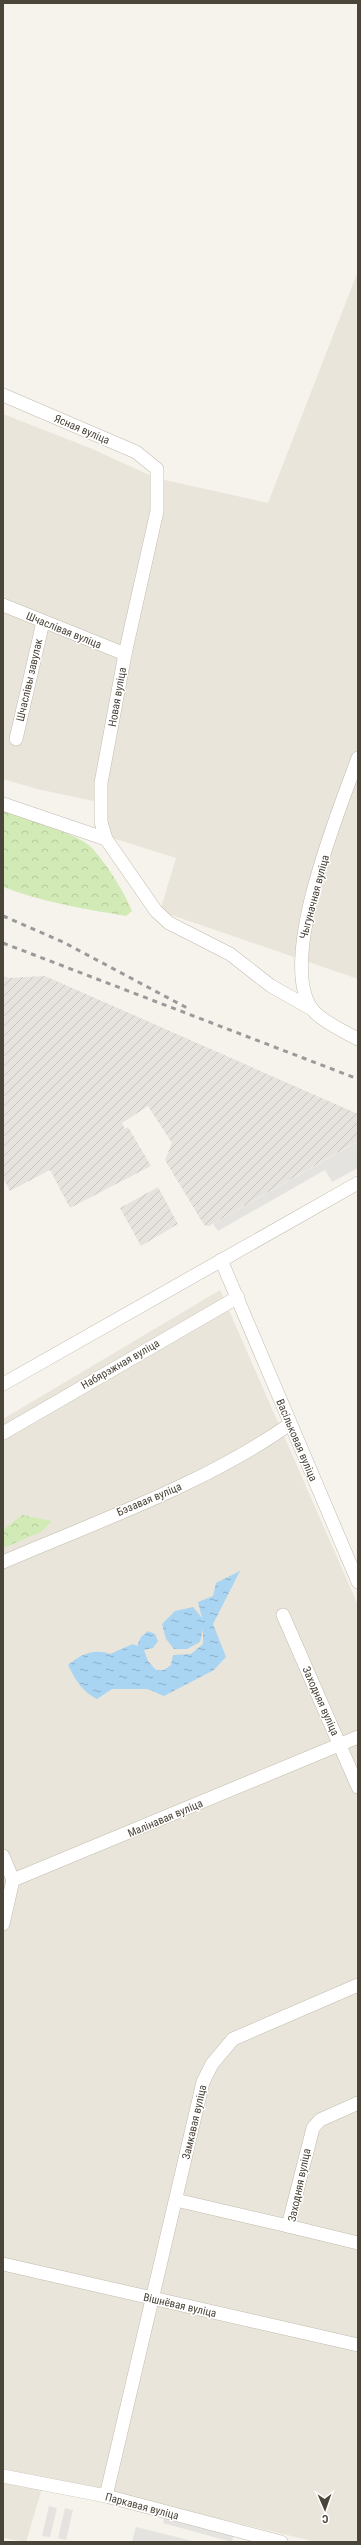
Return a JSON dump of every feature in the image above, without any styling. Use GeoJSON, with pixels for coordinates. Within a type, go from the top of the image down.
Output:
{"type":"FeatureCollection","features":[{"type":"Feature","properties":{"kind":"street","name":"Ясная вуліца"},"geometry":{"type":"LineString","coordinates":[[3,394],[136,452],[157,469]]}},
{"type":"Feature","properties":{"kind":"street","name":"Новая вуліца"},"geometry":{"type":"LineString","coordinates":[[157,469],[157,511],[125,654],[101,783],[101,822],[106,839],[156,911],[169,923],[230,954],[271,986],[312,1009]]}},
{"type":"Feature","properties":{"kind":"street","name":"Шчаслівая вуліца"},"geometry":{"type":"LineString","coordinates":[[3,605],[42,622],[125,654]]}},
{"type":"Feature","properties":{"kind":"street","name":"Шчаслівы завулак"},"geometry":{"type":"LineString","coordinates":[[16,738],[42,622]]}},
{"type":"Feature","properties":{"kind":"street","name":"Чыгуначная вуліца"},"geometry":{"type":"LineString","coordinates":[[312,1009],[300,970],[301,945],[318,879],[358,758]]}},
{"type":"Feature","properties":{"kind":"street"},"geometry":{"type":"LineString","coordinates":[[3,804],[106,839]]}},
{"type":"Feature","properties":{"kind":"street"},"geometry":{"type":"LineString","coordinates":[[312,1009],[343,1032],[358,1038]]}},
{"type":"Feature","properties":{"kind":"street"},"geometry":{"type":"LineString","coordinates":[[3,1384],[358,1183]]}},
{"type":"Feature","properties":{"kind":"street","name":"Васільковая вуліца"},"geometry":{"type":"LineString","coordinates":[[221,1260],[358,1582]]}},
{"type":"Feature","properties":{"kind":"street","name":"Набярэжная вуліца"},"geometry":{"type":"LineString","coordinates":[[3,1433],[238,1297]]}},
{"type":"Feature","properties":{"kind":"street","name":"Бэзавая вуліца"},"geometry":{"type":"LineString","coordinates":[[3,1562],[200,1477],[238,1458],[290,1424]]}},
{"type":"Feature","properties":{"kind":"street","name":"Заходняя вуліца"},"geometry":{"type":"LineString","coordinates":[[283,1615],[341,1744],[358,1787]]}},
{"type":"Feature","properties":{"kind":"street","name":"Малінавая вуліца"},"geometry":{"type":"LineString","coordinates":[[13,1880],[358,1737]]}},
{"type":"Feature","properties":{"kind":"street"},"geometry":{"type":"LineString","coordinates":[[3,1856],[13,1880],[3,1924]]}},
{"type":"Feature","properties":{"kind":"street","name":"Замкавая вуліца"},"geometry":{"type":"LineString","coordinates":[[106,2496],[203,2082],[212,2064],[222,2050],[233,2039],[358,1985]]}},
{"type":"Feature","properties":{"kind":"street","name":"Заходняя вуліца"},"geometry":{"type":"LineString","coordinates":[[358,2103],[320,2120],[313,2128],[288,2226],[358,2243]]}},
{"type":"Feature","properties":{"kind":"street"},"geometry":{"type":"LineString","coordinates":[[176,2200],[288,2226]]}},
{"type":"Feature","properties":{"kind":"street","name":"Вішнёвая вуліца"},"geometry":{"type":"LineString","coordinates":[[3,2264],[152,2299],[358,2344]]}},
{"type":"Feature","properties":{"kind":"street","name":"Паркавая вуліца"},"geometry":{"type":"LineString","coordinates":[[3,2476],[106,2496],[281,2542]]}},
{"type":"Feature","properties":{"kind":"shaded area"},"geometry":{"type":"Polygon","coordinates":[[[358,271],[358,979],[160,911],[176,858],[106,836],[103,803],[37,789],[3,779],[3,414],[90,448],[156,478],[268,503],[358,271]]]}},
{"type":"Feature","properties":{"kind":"shaded area"},"geometry":{"type":"Polygon","coordinates":[[[3,976],[9,978],[45,976],[358,1114],[358,1141],[209,1226],[204,1225],[165,1160],[172,1143],[148,1106],[122,1123],[125,1129],[128,1127],[151,1166],[70,1208],[50,1170],[10,1191],[3,1178],[3,976]]]}},
{"type":"Feature","properties":{"kind":"shaded area"},"geometry":{"type":"Polygon","coordinates":[[[357,1142],[358,1168],[332,1182],[325,1170],[218,1231],[213,1224],[357,1142]]]}},
{"type":"Feature","properties":{"kind":"shaded area"},"geometry":{"type":"Polygon","coordinates":[[[158,1187],[178,1224],[141,1246],[120,1208],[158,1187]]]}},
{"type":"Feature","properties":{"kind":"shaded area"},"geometry":{"type":"Polygon","coordinates":[[[220,1290],[358,1605],[358,2542],[316,2542],[119,2494],[3,2470],[3,1419],[220,1290]]]}},
{"type":"Feature","properties":{"kind":"shaded area"},"geometry":{"type":"Polygon","coordinates":[[[3,2480],[42,2488],[26,2542],[3,2538],[3,2480]]]}},
{"type":"Feature","properties":{"kind":"shaded area"},"geometry":{"type":"Polygon","coordinates":[[[49,2506],[57,2508],[50,2537],[42,2536],[49,2506]]]}},
{"type":"Feature","properties":{"kind":"shaded area"},"geometry":{"type":"Polygon","coordinates":[[[65,2508],[73,2510],[66,2540],[58,2538],[65,2508]]]}},
{"type":"Feature","properties":{"kind":"shaded area"},"geometry":{"type":"Polygon","coordinates":[[[165,2515],[234,2533],[232,2542],[163,2523],[165,2515]]]}},
{"type":"Feature","properties":{"kind":"shaded area"},"geometry":{"type":"Polygon","coordinates":[[[136,2527],[197,2542],[132,2542],[136,2527]]]}},
{"type":"Feature","properties":{"kind":"green space"},"geometry":{"type":"Polygon","coordinates":[[[3,811],[64,832],[86,843],[99,856],[115,878],[132,911],[126,916],[95,911],[48,901],[3,887],[3,811]]]}},
{"type":"Feature","properties":{"kind":"green space"},"geometry":{"type":"Polygon","coordinates":[[[22,1515],[52,1521],[41,1532],[3,1548],[3,1530],[22,1515]]]}},
{"type":"Feature","properties":{"kind":"water"},"geometry":{"type":"Polygon","coordinates":[[[240,1571],[213,1624],[226,1657],[214,1670],[164,1696],[147,1689],[112,1689],[97,1699],[87,1693],[76,1680],[68,1665],[73,1661],[93,1652],[104,1652],[110,1654],[133,1644],[137,1646],[141,1637],[148,1631],[155,1634],[158,1641],[153,1648],[144,1650],[148,1661],[156,1670],[164,1670],[171,1665],[173,1655],[191,1654],[203,1644],[203,1629],[200,1642],[187,1649],[174,1649],[166,1639],[162,1624],[175,1611],[193,1607],[202,1618],[198,1602],[213,1596],[216,1583],[240,1571]]]}},
{"type":"Feature","properties":{"kind":"railway"},"geometry":{"type":"LineString","coordinates":[[3,916],[63,942],[189,1009]]}},
{"type":"Feature","properties":{"kind":"railway"},"geometry":{"type":"LineString","coordinates":[[3,943],[358,1079]]}}]}
